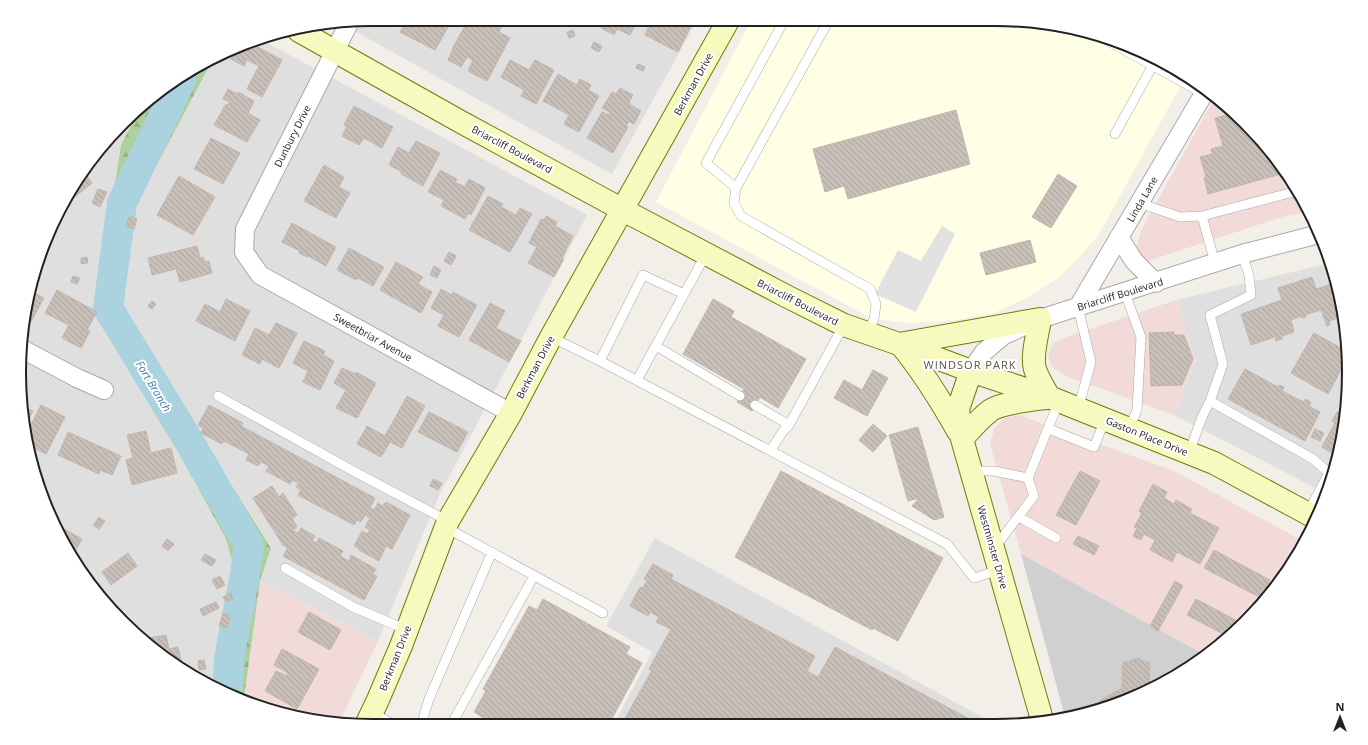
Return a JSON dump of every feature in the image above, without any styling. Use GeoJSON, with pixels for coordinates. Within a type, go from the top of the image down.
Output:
{"type":"FeatureCollection","features":[{"type":"Feature","properties":{"kind":"street","name":"Berkman Drive"},"geometry":{"type":"LineString","coordinates":[[369,719],[407,630],[447,524],[511,413],[551,336],[725,26]]}},
{"type":"Feature","properties":{"kind":"street","name":"Dunbury Drive"},"geometry":{"type":"LineString","coordinates":[[244,252],[245,229],[347,27]]}},
{"type":"Feature","properties":{"kind":"street","name":"Briarcliff Boulevard"},"geometry":{"type":"LineString","coordinates":[[303,33],[461,122],[786,296],[844,325],[900,344],[971,371],[984,352],[1004,335],[1040,319],[1125,293],[1242,254],[1314,235]]}},
{"type":"Feature","properties":{"kind":"street","name":"Linda Lane"},"geometry":{"type":"LineString","coordinates":[[1078,307],[1203,96]]}},
{"type":"Feature","properties":{"kind":"street"},"geometry":{"type":"LineString","coordinates":[[1119,237],[1134,261],[1156,283]]}},
{"type":"Feature","properties":{"kind":"street","name":"Sweetbriar Avenue"},"geometry":{"type":"LineString","coordinates":[[244,252],[260,275],[511,413]]}},
{"type":"Feature","properties":{"kind":"street"},"geometry":{"type":"LineString","coordinates":[[900,344],[1040,319],[1035,346],[1034,369],[1062,402]]}},
{"type":"Feature","properties":{"kind":"street"},"geometry":{"type":"LineString","coordinates":[[900,344],[917,364],[962,439],[979,420],[992,409],[1011,404],[1062,402]]}},
{"type":"Feature","properties":{"kind":"street"},"geometry":{"type":"LineString","coordinates":[[27,352],[77,378],[104,390]]}},
{"type":"Feature","properties":{"kind":"street","name":"Gaston Place Drive"},"geometry":{"type":"LineString","coordinates":[[971,371],[1062,402],[1214,463],[1311,516]]}},
{"type":"Feature","properties":{"kind":"street","name":"Westminster Drive"},"geometry":{"type":"LineString","coordinates":[[971,371],[958,409],[962,439],[1041,716]]}},
{"type":"Feature","properties":{"kind":"lane"},"geometry":{"type":"LineString","coordinates":[[736,188],[706,163],[782,26]]}},
{"type":"Feature","properties":{"kind":"lane"},"geometry":{"type":"LineString","coordinates":[[826,26],[736,188],[734,203],[741,216],[870,289],[876,304],[874,319],[868,333]]}},
{"type":"Feature","properties":{"kind":"lane"},"geometry":{"type":"LineString","coordinates":[[1130,53],[1184,82]]}},
{"type":"Feature","properties":{"kind":"lane"},"geometry":{"type":"LineString","coordinates":[[1115,134],[1153,66]]}},
{"type":"Feature","properties":{"kind":"lane"},"geometry":{"type":"LineString","coordinates":[[1139,203],[1180,217],[1202,216],[1292,192]]}},
{"type":"Feature","properties":{"kind":"lane"},"geometry":{"type":"LineString","coordinates":[[1202,216],[1215,263]]}},
{"type":"Feature","properties":{"kind":"lane"},"geometry":{"type":"LineString","coordinates":[[637,380],[706,254]]}},
{"type":"Feature","properties":{"kind":"lane"},"geometry":{"type":"LineString","coordinates":[[1189,453],[1223,364],[1210,315],[1251,295],[1249,275],[1242,254]]}},
{"type":"Feature","properties":{"kind":"lane"},"geometry":{"type":"LineString","coordinates":[[600,361],[644,275],[684,294]]}},
{"type":"Feature","properties":{"kind":"lane"},"geometry":{"type":"LineString","coordinates":[[1125,293],[1141,337],[1137,410],[1128,428]]}},
{"type":"Feature","properties":{"kind":"lane"},"geometry":{"type":"LineString","coordinates":[[551,336],[771,450],[947,544],[974,578],[996,560],[1019,517],[1034,496],[1028,478],[1062,402],[1091,362],[1078,307]]}},
{"type":"Feature","properties":{"kind":"lane"},"geometry":{"type":"LineString","coordinates":[[771,450],[783,431],[789,425],[844,325]]}},
{"type":"Feature","properties":{"kind":"lane"},"geometry":{"type":"LineString","coordinates":[[656,346],[740,396]]}},
{"type":"Feature","properties":{"kind":"lane"},"geometry":{"type":"LineString","coordinates":[[218,396],[447,524],[534,576],[603,613]]}},
{"type":"Feature","properties":{"kind":"lane"},"geometry":{"type":"LineString","coordinates":[[1210,401],[1313,459],[1327,472]]}},
{"type":"Feature","properties":{"kind":"lane"},"geometry":{"type":"LineString","coordinates":[[755,405],[789,425]]}},
{"type":"Feature","properties":{"kind":"lane"},"geometry":{"type":"LineString","coordinates":[[1049,429],[1094,446],[1105,420]]}},
{"type":"Feature","properties":{"kind":"lane"},"geometry":{"type":"LineString","coordinates":[[972,471],[994,471],[1028,478]]}},
{"type":"Feature","properties":{"kind":"lane"},"geometry":{"type":"LineString","coordinates":[[1313,512],[1320,494]]}},
{"type":"Feature","properties":{"kind":"lane"},"geometry":{"type":"LineString","coordinates":[[1019,517],[1056,538]]}},
{"type":"Feature","properties":{"kind":"lane"},"geometry":{"type":"LineString","coordinates":[[424,719],[429,698],[492,552]]}},
{"type":"Feature","properties":{"kind":"lane"},"geometry":{"type":"LineString","coordinates":[[285,568],[353,607],[407,630]]}},
{"type":"Feature","properties":{"kind":"lane"},"geometry":{"type":"LineString","coordinates":[[454,719],[534,576]]}},
{"type":"Feature","properties":{"kind":"shaded area"},"geometry":{"type":"Polygon","coordinates":[[[694,26],[612,174],[348,27],[694,26]]]}},
{"type":"Feature","properties":{"kind":"shaded area"},"geometry":{"type":"Polygon","coordinates":[[[748,26],[996,26],[1041,29],[1107,44],[1149,62],[1183,81],[1099,234],[1058,278],[1027,298],[994,313],[957,320],[911,323],[873,319],[656,202],[748,26]]]}},
{"type":"Feature","properties":{"kind":"shaded area"},"geometry":{"type":"Polygon","coordinates":[[[266,43],[587,215],[439,496],[378,641],[260,581],[271,547],[122,310],[135,206],[209,67],[240,52],[266,43]]]}},
{"type":"Feature","properties":{"kind":"shaded area"},"geometry":{"type":"Polygon","coordinates":[[[1212,103],[1241,127],[1256,144],[1284,180],[1303,213],[1285,216],[1148,261],[1136,251],[1141,230],[1212,103]]]}},
{"type":"Feature","properties":{"kind":"shaded area"},"geometry":{"type":"Polygon","coordinates":[[[133,122],[121,145],[97,300],[113,333],[226,539],[236,575],[217,682],[180,661],[144,633],[127,618],[112,601],[84,565],[62,526],[44,484],[29,418],[26,372],[29,327],[44,261],[62,219],[84,180],[112,144],[133,122]]]}},
{"type":"Feature","properties":{"kind":"shaded area"},"geometry":{"type":"Polygon","coordinates":[[[942,226],[955,234],[916,312],[875,294],[898,250],[921,261],[942,226]]]}},
{"type":"Feature","properties":{"kind":"shaded area"},"geometry":{"type":"Polygon","coordinates":[[[1325,264],[1339,327],[1342,372],[1339,418],[1330,462],[1321,491],[1174,415],[1196,360],[1176,300],[1325,264]]]}},
{"type":"Feature","properties":{"kind":"shaded area"},"geometry":{"type":"Polygon","coordinates":[[[1176,300],[1196,360],[1174,415],[1066,376],[1052,367],[1048,355],[1053,344],[1063,338],[1176,300]]]}},
{"type":"Feature","properties":{"kind":"shaded area"},"geometry":{"type":"Polygon","coordinates":[[[1019,415],[1174,471],[1299,539],[1284,565],[1241,618],[1200,652],[1021,554],[990,444],[994,429],[1003,419],[1019,415]]]}},
{"type":"Feature","properties":{"kind":"shaded area"},"geometry":{"type":"Polygon","coordinates":[[[655,538],[986,719],[617,719],[652,652],[606,626],[655,538]]]}},
{"type":"Feature","properties":{"kind":"shaded area"},"geometry":{"type":"Polygon","coordinates":[[[1021,554],[1200,652],[1169,673],[1128,693],[1107,701],[1064,712],[1021,554]]]}},
{"type":"Feature","properties":{"kind":"shaded area"},"geometry":{"type":"Polygon","coordinates":[[[260,581],[378,641],[342,717],[327,716],[283,707],[245,695],[260,581]]]}},
{"type":"Feature","properties":{"kind":"green space"},"geometry":{"type":"Polygon","coordinates":[[[209,67],[135,206],[122,310],[271,548],[260,581],[245,695],[217,682],[236,575],[226,539],[113,333],[97,300],[121,145],[133,122],[180,84],[209,67]]]}},
{"type":"Feature","properties":{"kind":"building"},"geometry":{"type":"Polygon","coordinates":[[[403,26],[449,26],[435,50],[400,32],[403,26]]]}},
{"type":"Feature","properties":{"kind":"building"},"geometry":{"type":"Polygon","coordinates":[[[465,26],[502,26],[499,32],[510,38],[487,81],[468,71],[473,60],[467,57],[461,67],[448,60],[452,49],[465,26]]]}},
{"type":"Feature","properties":{"kind":"building"},"geometry":{"type":"Polygon","coordinates":[[[602,26],[634,26],[630,35],[617,29],[614,35],[601,28],[602,26]]]}},
{"type":"Feature","properties":{"kind":"building"},"geometry":{"type":"Polygon","coordinates":[[[649,26],[691,26],[678,52],[645,35],[649,26]]]}},
{"type":"Feature","properties":{"kind":"building"},"geometry":{"type":"Polygon","coordinates":[[[573,30],[575,36],[569,38],[567,32],[573,30]]]}},
{"type":"Feature","properties":{"kind":"building"},"geometry":{"type":"Polygon","coordinates":[[[594,42],[602,46],[599,52],[591,48],[594,42]]]}},
{"type":"Feature","properties":{"kind":"building"},"geometry":{"type":"Polygon","coordinates":[[[256,46],[282,60],[262,97],[247,89],[259,66],[247,60],[244,66],[231,59],[233,55],[256,46]]]}},
{"type":"Feature","properties":{"kind":"building"},"geometry":{"type":"Polygon","coordinates":[[[510,60],[529,70],[535,60],[554,70],[536,104],[521,96],[524,90],[501,77],[510,60]]]}},
{"type":"Feature","properties":{"kind":"building"},"geometry":{"type":"Polygon","coordinates":[[[638,64],[645,67],[643,71],[636,68],[638,64]]]}},
{"type":"Feature","properties":{"kind":"building"},"geometry":{"type":"Polygon","coordinates":[[[558,74],[577,85],[580,79],[591,85],[588,90],[599,96],[579,132],[564,124],[569,115],[543,101],[558,74]]]}},
{"type":"Feature","properties":{"kind":"building"},"geometry":{"type":"Polygon","coordinates":[[[620,88],[633,95],[629,104],[641,111],[634,124],[629,121],[626,126],[628,127],[613,153],[587,138],[602,112],[609,115],[610,112],[602,108],[612,92],[616,94],[620,88]]]}},
{"type":"Feature","properties":{"kind":"building"},"geometry":{"type":"Polygon","coordinates":[[[228,89],[237,94],[238,92],[254,101],[248,113],[260,120],[247,142],[214,125],[226,104],[228,105],[230,102],[223,99],[228,89]]]}},
{"type":"Feature","properties":{"kind":"building"},"geometry":{"type":"Polygon","coordinates":[[[354,106],[393,127],[382,148],[364,138],[359,145],[342,136],[347,126],[344,125],[354,106]]]}},
{"type":"Feature","properties":{"kind":"building"},"geometry":{"type":"Polygon","coordinates":[[[956,110],[970,164],[848,199],[844,186],[825,192],[813,149],[956,110]]]}},
{"type":"Feature","properties":{"kind":"building"},"geometry":{"type":"Polygon","coordinates":[[[1227,115],[1241,127],[1256,144],[1280,174],[1208,194],[1204,178],[1206,177],[1200,157],[1212,154],[1211,149],[1223,146],[1215,118],[1227,115]]]}},
{"type":"Feature","properties":{"kind":"building"},"geometry":{"type":"Polygon","coordinates":[[[211,138],[240,153],[223,184],[194,169],[211,138]]]}},
{"type":"Feature","properties":{"kind":"building"},"geometry":{"type":"Polygon","coordinates":[[[416,141],[440,153],[423,186],[401,174],[402,172],[389,165],[398,147],[409,153],[416,141]]]}},
{"type":"Feature","properties":{"kind":"building"},"geometry":{"type":"Polygon","coordinates":[[[324,165],[344,177],[339,187],[350,193],[336,218],[304,201],[324,165]]]}},
{"type":"Feature","properties":{"kind":"building"},"geometry":{"type":"Polygon","coordinates":[[[440,170],[457,179],[455,182],[465,187],[469,179],[485,188],[471,215],[468,213],[465,219],[441,206],[444,200],[428,192],[440,170]]]}},
{"type":"Feature","properties":{"kind":"building"},"geometry":{"type":"Polygon","coordinates":[[[1058,174],[1077,186],[1051,228],[1032,217],[1058,174]]]}},
{"type":"Feature","properties":{"kind":"building"},"geometry":{"type":"Polygon","coordinates":[[[87,176],[92,183],[72,200],[87,176]]]}},
{"type":"Feature","properties":{"kind":"building"},"geometry":{"type":"Polygon","coordinates":[[[179,176],[215,197],[193,235],[157,215],[179,176]]]}},
{"type":"Feature","properties":{"kind":"building"},"geometry":{"type":"Polygon","coordinates":[[[98,189],[107,192],[100,207],[92,203],[98,189]]]}},
{"type":"Feature","properties":{"kind":"building"},"geometry":{"type":"Polygon","coordinates":[[[488,196],[503,204],[501,207],[516,215],[520,208],[532,214],[510,252],[469,230],[488,196]]]}},
{"type":"Feature","properties":{"kind":"building"},"geometry":{"type":"Polygon","coordinates":[[[546,216],[557,222],[555,226],[573,236],[562,258],[564,259],[554,277],[528,263],[537,247],[529,243],[541,219],[544,220],[546,216]]]}},
{"type":"Feature","properties":{"kind":"building"},"geometry":{"type":"Polygon","coordinates":[[[129,217],[137,219],[134,229],[126,226],[129,217]]]}},
{"type":"Feature","properties":{"kind":"building"},"geometry":{"type":"Polygon","coordinates":[[[292,223],[336,247],[326,266],[308,256],[307,257],[299,253],[300,251],[282,242],[292,223]]]}},
{"type":"Feature","properties":{"kind":"building"},"geometry":{"type":"Polygon","coordinates":[[[1030,240],[1036,262],[986,275],[980,253],[1030,240]]]}},
{"type":"Feature","properties":{"kind":"building"},"geometry":{"type":"Polygon","coordinates":[[[197,246],[200,258],[203,257],[205,262],[209,261],[212,273],[180,282],[176,269],[152,275],[148,258],[197,246]]]}},
{"type":"Feature","properties":{"kind":"building"},"geometry":{"type":"Polygon","coordinates":[[[349,248],[384,267],[373,286],[358,278],[356,280],[337,270],[349,248]]]}},
{"type":"Feature","properties":{"kind":"building"},"geometry":{"type":"Polygon","coordinates":[[[449,252],[456,256],[451,265],[444,261],[449,252]]]}},
{"type":"Feature","properties":{"kind":"building"},"geometry":{"type":"Polygon","coordinates":[[[87,257],[88,263],[81,264],[81,258],[87,257]]]}},
{"type":"Feature","properties":{"kind":"building"},"geometry":{"type":"Polygon","coordinates":[[[396,262],[423,277],[418,284],[432,292],[421,313],[380,290],[396,262]]]}},
{"type":"Feature","properties":{"kind":"building"},"geometry":{"type":"Polygon","coordinates":[[[434,266],[441,270],[437,278],[430,275],[434,266]]]}},
{"type":"Feature","properties":{"kind":"building"},"geometry":{"type":"Polygon","coordinates":[[[73,276],[80,278],[77,284],[71,282],[73,276]]]}},
{"type":"Feature","properties":{"kind":"building"},"geometry":{"type":"Polygon","coordinates":[[[1312,277],[1316,289],[1330,284],[1337,318],[1329,321],[1330,325],[1327,326],[1321,310],[1305,315],[1306,317],[1302,318],[1301,316],[1291,320],[1294,332],[1282,336],[1282,339],[1276,341],[1275,337],[1251,345],[1241,314],[1282,300],[1278,288],[1312,277]]]}},
{"type":"Feature","properties":{"kind":"building"},"geometry":{"type":"Polygon","coordinates":[[[441,289],[452,295],[453,292],[477,305],[459,337],[438,326],[444,315],[431,308],[441,289]]]}},
{"type":"Feature","properties":{"kind":"building"},"geometry":{"type":"Polygon","coordinates":[[[57,290],[97,312],[87,330],[90,331],[81,348],[62,338],[69,325],[45,313],[57,290]]]}},
{"type":"Feature","properties":{"kind":"building"},"geometry":{"type":"Polygon","coordinates":[[[36,294],[44,298],[30,322],[36,294]]]}},
{"type":"Feature","properties":{"kind":"building"},"geometry":{"type":"Polygon","coordinates":[[[226,299],[250,311],[235,341],[196,321],[205,304],[220,312],[226,299]]]}},
{"type":"Feature","properties":{"kind":"building"},"geometry":{"type":"Polygon","coordinates":[[[713,299],[734,311],[731,317],[806,359],[778,408],[760,397],[752,411],[737,402],[744,389],[683,354],[713,299]]]}},
{"type":"Feature","properties":{"kind":"building"},"geometry":{"type":"Polygon","coordinates":[[[152,301],[156,304],[152,309],[148,306],[152,301]]]}},
{"type":"Feature","properties":{"kind":"building"},"geometry":{"type":"Polygon","coordinates":[[[490,303],[505,311],[496,328],[521,341],[509,362],[469,340],[490,303]]]}},
{"type":"Feature","properties":{"kind":"building"},"geometry":{"type":"Polygon","coordinates":[[[276,323],[297,333],[279,368],[262,359],[260,364],[242,355],[255,328],[269,335],[276,323]]]}},
{"type":"Feature","properties":{"kind":"building"},"geometry":{"type":"Polygon","coordinates":[[[1174,332],[1174,335],[1184,335],[1193,359],[1182,385],[1151,386],[1149,333],[1174,332]]]}},
{"type":"Feature","properties":{"kind":"building"},"geometry":{"type":"Polygon","coordinates":[[[1314,333],[1341,348],[1342,368],[1328,394],[1291,373],[1314,333]]]}},
{"type":"Feature","properties":{"kind":"building"},"geometry":{"type":"Polygon","coordinates":[[[304,341],[325,351],[323,355],[334,361],[320,390],[303,382],[308,371],[293,363],[304,341]]]}},
{"type":"Feature","properties":{"kind":"building"},"geometry":{"type":"Polygon","coordinates":[[[342,368],[355,374],[356,372],[376,383],[357,418],[336,408],[346,390],[334,383],[342,368]]]}},
{"type":"Feature","properties":{"kind":"building"},"geometry":{"type":"Polygon","coordinates":[[[1245,369],[1278,387],[1279,385],[1284,387],[1282,391],[1304,402],[1305,399],[1311,402],[1309,406],[1320,412],[1305,441],[1228,399],[1245,369]]]}},
{"type":"Feature","properties":{"kind":"building"},"geometry":{"type":"Polygon","coordinates":[[[873,370],[888,378],[867,416],[834,398],[844,380],[862,390],[873,370]]]}},
{"type":"Feature","properties":{"kind":"building"},"geometry":{"type":"Polygon","coordinates":[[[407,396],[425,406],[402,448],[390,442],[381,457],[357,444],[367,426],[385,436],[407,396]]]}},
{"type":"Feature","properties":{"kind":"building"},"geometry":{"type":"Polygon","coordinates":[[[41,405],[65,417],[46,454],[35,448],[30,426],[41,405]]]}},
{"type":"Feature","properties":{"kind":"building"},"geometry":{"type":"Polygon","coordinates":[[[209,405],[243,423],[241,426],[375,498],[370,508],[374,510],[378,503],[383,506],[386,502],[410,515],[392,549],[386,546],[379,561],[359,550],[360,549],[354,546],[362,531],[367,534],[370,530],[365,527],[370,518],[365,515],[361,522],[357,520],[354,525],[298,495],[301,490],[296,487],[299,483],[292,480],[290,484],[266,471],[269,466],[261,462],[258,466],[246,460],[249,454],[224,441],[222,444],[201,433],[203,428],[198,425],[209,405]]]}},
{"type":"Feature","properties":{"kind":"building"},"geometry":{"type":"Polygon","coordinates":[[[28,409],[33,411],[29,418],[28,409]]]}},
{"type":"Feature","properties":{"kind":"building"},"geometry":{"type":"Polygon","coordinates":[[[429,412],[468,432],[457,452],[418,432],[429,412]]]}},
{"type":"Feature","properties":{"kind":"building"},"geometry":{"type":"Polygon","coordinates":[[[1337,412],[1339,413],[1339,418],[1332,453],[1322,447],[1335,423],[1332,421],[1337,412]]]}},
{"type":"Feature","properties":{"kind":"building"},"geometry":{"type":"Polygon","coordinates":[[[873,424],[887,436],[873,452],[859,440],[873,424]]]}},
{"type":"Feature","properties":{"kind":"building"},"geometry":{"type":"Polygon","coordinates":[[[918,427],[944,517],[934,520],[912,506],[919,498],[908,501],[889,435],[918,427]]]}},
{"type":"Feature","properties":{"kind":"building"},"geometry":{"type":"Polygon","coordinates":[[[1315,429],[1324,433],[1320,441],[1311,437],[1315,429]]]}},
{"type":"Feature","properties":{"kind":"building"},"geometry":{"type":"Polygon","coordinates":[[[146,431],[151,453],[171,448],[177,473],[132,485],[126,460],[133,458],[127,435],[146,431]]]}},
{"type":"Feature","properties":{"kind":"building"},"geometry":{"type":"Polygon","coordinates":[[[68,432],[121,456],[112,475],[100,470],[99,474],[58,455],[68,432]]]}},
{"type":"Feature","properties":{"kind":"building"},"geometry":{"type":"Polygon","coordinates":[[[781,471],[943,558],[898,641],[873,628],[872,630],[735,557],[781,471]]]}},
{"type":"Feature","properties":{"kind":"building"},"geometry":{"type":"Polygon","coordinates":[[[1080,471],[1100,481],[1076,525],[1056,515],[1080,471]]]}},
{"type":"Feature","properties":{"kind":"building"},"geometry":{"type":"Polygon","coordinates":[[[433,479],[442,483],[438,490],[430,486],[433,479]]]}},
{"type":"Feature","properties":{"kind":"building"},"geometry":{"type":"Polygon","coordinates":[[[1153,484],[1167,492],[1164,498],[1174,504],[1176,500],[1192,509],[1190,513],[1219,528],[1200,564],[1177,552],[1172,562],[1150,550],[1155,540],[1144,534],[1141,540],[1133,536],[1137,528],[1134,527],[1142,513],[1139,511],[1153,484]]]}},
{"type":"Feature","properties":{"kind":"building"},"geometry":{"type":"Polygon","coordinates":[[[272,486],[279,497],[283,493],[297,515],[292,519],[297,526],[293,531],[298,533],[301,528],[315,536],[312,541],[317,543],[319,538],[343,551],[340,556],[349,561],[351,555],[376,569],[373,574],[377,576],[364,600],[283,556],[288,548],[283,545],[253,498],[272,486]]]}},
{"type":"Feature","properties":{"kind":"building"},"geometry":{"type":"Polygon","coordinates":[[[99,517],[105,521],[99,529],[93,525],[99,517]]]}},
{"type":"Feature","properties":{"kind":"building"},"geometry":{"type":"Polygon","coordinates":[[[63,528],[82,539],[75,551],[63,528]]]}},
{"type":"Feature","properties":{"kind":"building"},"geometry":{"type":"Polygon","coordinates":[[[1078,536],[1099,546],[1094,555],[1073,544],[1078,536]]]}},
{"type":"Feature","properties":{"kind":"building"},"geometry":{"type":"Polygon","coordinates":[[[167,539],[174,544],[168,551],[162,546],[167,539]]]}},
{"type":"Feature","properties":{"kind":"building"},"geometry":{"type":"Polygon","coordinates":[[[1214,550],[1270,580],[1259,597],[1204,568],[1214,550]]]}},
{"type":"Feature","properties":{"kind":"building"},"geometry":{"type":"Polygon","coordinates":[[[128,553],[137,566],[111,585],[102,572],[128,553]]]}},
{"type":"Feature","properties":{"kind":"building"},"geometry":{"type":"Polygon","coordinates":[[[205,554],[216,560],[212,566],[201,560],[205,554]]]}},
{"type":"Feature","properties":{"kind":"building"},"geometry":{"type":"Polygon","coordinates":[[[653,564],[673,575],[671,579],[815,656],[807,671],[818,677],[835,647],[970,719],[625,719],[652,670],[649,669],[671,629],[656,622],[659,617],[650,612],[648,616],[630,606],[640,587],[643,588],[647,580],[644,579],[653,564]]]}},
{"type":"Feature","properties":{"kind":"building"},"geometry":{"type":"Polygon","coordinates":[[[220,576],[225,585],[217,589],[212,580],[220,576]]]}},
{"type":"Feature","properties":{"kind":"building"},"geometry":{"type":"Polygon","coordinates":[[[1175,581],[1183,586],[1158,631],[1150,626],[1175,581]]]}},
{"type":"Feature","properties":{"kind":"building"},"geometry":{"type":"Polygon","coordinates":[[[231,593],[233,599],[226,602],[223,597],[231,593]]]}},
{"type":"Feature","properties":{"kind":"building"},"geometry":{"type":"Polygon","coordinates":[[[543,599],[630,647],[626,654],[642,663],[612,719],[485,719],[474,712],[486,691],[483,689],[529,606],[537,610],[543,599]]]}},
{"type":"Feature","properties":{"kind":"building"},"geometry":{"type":"Polygon","coordinates":[[[1196,599],[1237,621],[1223,634],[1187,615],[1196,599]]]}},
{"type":"Feature","properties":{"kind":"building"},"geometry":{"type":"Polygon","coordinates":[[[216,602],[219,608],[203,616],[200,609],[216,602]]]}},
{"type":"Feature","properties":{"kind":"building"},"geometry":{"type":"Polygon","coordinates":[[[309,612],[341,630],[330,650],[298,632],[309,612]]]}},
{"type":"Feature","properties":{"kind":"building"},"geometry":{"type":"Polygon","coordinates":[[[223,613],[230,616],[227,628],[219,626],[223,613]]]}},
{"type":"Feature","properties":{"kind":"building"},"geometry":{"type":"Polygon","coordinates":[[[166,635],[169,649],[178,647],[182,662],[180,661],[150,638],[166,635]]]}},
{"type":"Feature","properties":{"kind":"building"},"geometry":{"type":"Polygon","coordinates":[[[282,649],[319,669],[297,709],[265,691],[276,671],[287,676],[288,673],[274,665],[282,649]]]}},
{"type":"Feature","properties":{"kind":"building"},"geometry":{"type":"Polygon","coordinates":[[[1137,658],[1150,663],[1149,683],[1107,701],[1102,702],[1099,701],[1122,688],[1123,662],[1128,662],[1137,658]]]}},
{"type":"Feature","properties":{"kind":"building"},"geometry":{"type":"Polygon","coordinates":[[[204,660],[206,669],[199,670],[198,661],[204,660]]]}},
{"type":"Feature","properties":{"kind":"waterway","name":"Fort Branch"},"geometry":{"type":"LineString","coordinates":[[179,85],[122,203],[108,308],[190,443],[249,545],[229,659],[227,687]]}},
{"type":"Feature","properties":{"kind":"district","name":"WINDSOR PARK"},"geometry":{"type":"Point","coordinates":[970,364]}}]}
